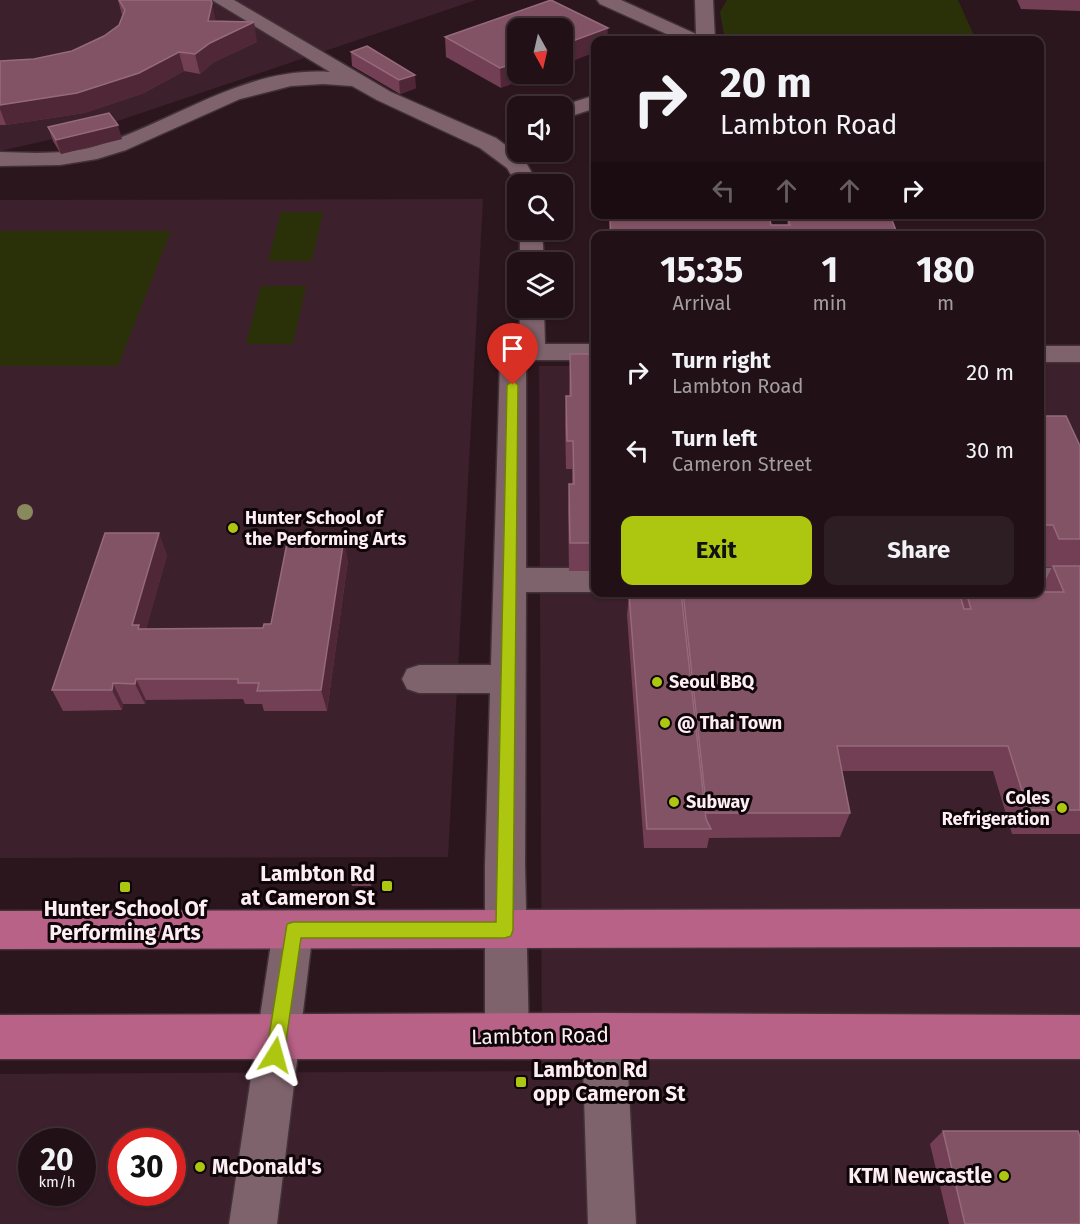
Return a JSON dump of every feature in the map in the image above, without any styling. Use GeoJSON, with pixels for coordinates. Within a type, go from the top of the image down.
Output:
{"type":"FeatureCollection","features":[{"type":"Feature","properties":{"kind":"main road"},"geometry":{"type":"LineString","coordinates":[[0,930],[1080,928]]}},
{"type":"Feature","properties":{"kind":"main road","name":"Lambton Road"},"geometry":{"type":"LineString","coordinates":[[0,1037],[604,1035],[1080,1037]]}},
{"type":"Feature","properties":{"kind":"street"},"geometry":{"type":"LineString","coordinates":[[221,0],[384,96],[488,143],[507,149]]}},
{"type":"Feature","properties":{"kind":"street"},"geometry":{"type":"LineString","coordinates":[[606,0],[685,36]]}},
{"type":"Feature","properties":{"kind":"street"},"geometry":{"type":"LineString","coordinates":[[704,0],[706,36]]}},
{"type":"Feature","properties":{"kind":"street"},"geometry":{"type":"LineString","coordinates":[[0,159],[42,160],[90,154],[118,146],[184,113],[254,87],[286,79],[332,77],[357,80]]}},
{"type":"Feature","properties":{"kind":"street"},"geometry":{"type":"LineString","coordinates":[[573,109],[591,103]]}},
{"type":"Feature","properties":{"kind":"street"},"geometry":{"type":"LineString","coordinates":[[532,318],[532,352]]}},
{"type":"Feature","properties":{"kind":"street"},"geometry":{"type":"LineString","coordinates":[[507,1037],[505,930],[507,679],[513,361],[532,352],[591,352]]}},
{"type":"Feature","properties":{"kind":"street"},"geometry":{"type":"LineString","coordinates":[[1044,354],[1080,354]]}},
{"type":"Feature","properties":{"kind":"street"},"geometry":{"type":"LineString","coordinates":[[1044,579],[1080,579]]}},
{"type":"Feature","properties":{"kind":"street"},"geometry":{"type":"LineString","coordinates":[[509,580],[591,580]]}},
{"type":"Feature","properties":{"kind":"street"},"geometry":{"type":"LineString","coordinates":[[420,679],[507,679]]}},
{"type":"Feature","properties":{"kind":"street"},"geometry":{"type":"LineString","coordinates":[[253,1224],[293,930]]}},
{"type":"Feature","properties":{"kind":"street"},"geometry":{"type":"LineString","coordinates":[[604,1035],[612,1224]]}},
{"type":"Feature","properties":{"kind":"shaded area"},"geometry":{"type":"Polygon","coordinates":[[[0,0],[476,0],[88,131],[0,151],[0,0]]]}},
{"type":"Feature","properties":{"kind":"shaded area","name":"Hunter School of the Performing Arts"},"geometry":{"type":"Polygon","coordinates":[[[483,199],[448,857],[0,858],[0,200],[483,199]]]}},
{"type":"Feature","properties":{"kind":"shaded area"},"geometry":{"type":"Polygon","coordinates":[[[1044,363],[1080,363],[1080,1224],[0,1224],[0,1074],[542,1071],[539,366],[591,366],[591,597],[1044,597],[1044,363]]]}},
{"type":"Feature","properties":{"kind":"green space"},"geometry":{"type":"Polygon","coordinates":[[[727,0],[958,0],[974,36],[724,36],[720,12],[727,0]]]}},
{"type":"Feature","properties":{"kind":"green space"},"geometry":{"type":"Polygon","coordinates":[[[281,212],[323,212],[312,261],[268,261],[281,212]]]}},
{"type":"Feature","properties":{"kind":"green space"},"geometry":{"type":"Polygon","coordinates":[[[0,231],[171,231],[118,366],[0,366],[0,231]]]}},
{"type":"Feature","properties":{"kind":"green space"},"geometry":{"type":"Polygon","coordinates":[[[261,286],[306,286],[293,344],[246,344],[261,286]]]}},
{"type":"Feature","properties":{"kind":"building"},"geometry":{"type":"Polygon","coordinates":[[[119,0],[211,0],[208,21],[254,22],[210,43],[195,54],[179,52],[139,73],[77,93],[0,105],[0,61],[34,59],[72,51],[104,36],[119,25],[125,10],[119,0]]]}},
{"type":"Feature","properties":{"kind":"building"},"geometry":{"type":"Polygon","coordinates":[[[551,0],[608,28],[573,41],[573,18],[507,18],[507,66],[500,68],[445,37],[551,0]]]}},
{"type":"Feature","properties":{"kind":"building"},"geometry":{"type":"Polygon","coordinates":[[[367,46],[415,75],[399,80],[351,52],[367,46]]]}},
{"type":"Feature","properties":{"kind":"building"},"geometry":{"type":"Polygon","coordinates":[[[109,113],[118,125],[56,140],[48,127],[109,113]]]}},
{"type":"Feature","properties":{"kind":"building"},"geometry":{"type":"Polygon","coordinates":[[[770,219],[771,225],[790,225],[788,220],[892,220],[896,231],[611,231],[610,220],[770,219]]]}},
{"type":"Feature","properties":{"kind":"building"},"geometry":{"type":"Polygon","coordinates":[[[570,354],[591,354],[591,543],[570,543],[569,484],[574,484],[573,441],[567,441],[566,396],[571,396],[570,354]]]}},
{"type":"Feature","properties":{"kind":"building"},"geometry":{"type":"Polygon","coordinates":[[[1044,416],[1066,416],[1080,446],[1080,539],[1059,539],[1053,525],[1044,525],[1044,416]]]}},
{"type":"Feature","properties":{"kind":"building"},"geometry":{"type":"Polygon","coordinates":[[[105,533],[159,533],[132,625],[139,625],[138,629],[263,628],[264,624],[271,624],[288,538],[344,538],[321,690],[257,691],[259,683],[238,683],[238,679],[136,679],[135,684],[113,683],[112,690],[52,690],[105,533]]]}},
{"type":"Feature","properties":{"kind":"building"},"geometry":{"type":"Polygon","coordinates":[[[1053,566],[1080,566],[1080,810],[1028,810],[1008,746],[837,746],[850,813],[707,813],[684,597],[960,597],[964,609],[971,609],[967,597],[1044,597],[1044,592],[1064,592],[1053,566]]]}},
{"type":"Feature","properties":{"kind":"building"},"geometry":{"type":"Polygon","coordinates":[[[629,597],[682,597],[706,819],[711,829],[647,829],[629,597]]]}},
{"type":"Feature","properties":{"kind":"building"},"geometry":{"type":"Polygon","coordinates":[[[351,871],[371,871],[370,879],[350,879],[351,871]]]}},
{"type":"Feature","properties":{"kind":"building","name":"KTM Newcastle"},"geometry":{"type":"Polygon","coordinates":[[[943,1131],[1078,1131],[1080,1137],[1080,1224],[965,1224],[943,1131]]]}},
{"type":"Feature","properties":{"kind":"place","name":"Hunter School of the Performing Arts"},"geometry":{"type":"Point","coordinates":[233,528]}},
{"type":"Feature","properties":{"kind":"place","name":"Seoul BBQ"},"geometry":{"type":"Point","coordinates":[657,682]}},
{"type":"Feature","properties":{"kind":"place","name":"@ Thai Town"},"geometry":{"type":"Point","coordinates":[665,723]}},
{"type":"Feature","properties":{"kind":"place","name":"Subway"},"geometry":{"type":"Point","coordinates":[674,802]}},
{"type":"Feature","properties":{"kind":"place","name":"Coles Refrigeration"},"geometry":{"type":"Point","coordinates":[1062,808]}},
{"type":"Feature","properties":{"kind":"place","name":"Lambton Rd at Cameron St"},"geometry":{"type":"Point","coordinates":[387,886]}},
{"type":"Feature","properties":{"kind":"place","name":"Hunter School Of Performing Arts"},"geometry":{"type":"Point","coordinates":[125,887]}},
{"type":"Feature","properties":{"kind":"place","name":"Lambton Rd opp Cameron St"},"geometry":{"type":"Point","coordinates":[521,1082]}},
{"type":"Feature","properties":{"kind":"place","name":"McDonald's"},"geometry":{"type":"Point","coordinates":[200,1167]}},
{"type":"Feature","properties":{"kind":"place","name":"KTM Newcastle"},"geometry":{"type":"Point","coordinates":[1004,1176]}},
{"type":"Feature","properties":{"kind":"route"},"geometry":{"type":"LineString","coordinates":[[275,1055],[293,930],[505,930],[513,385]]}}]}
